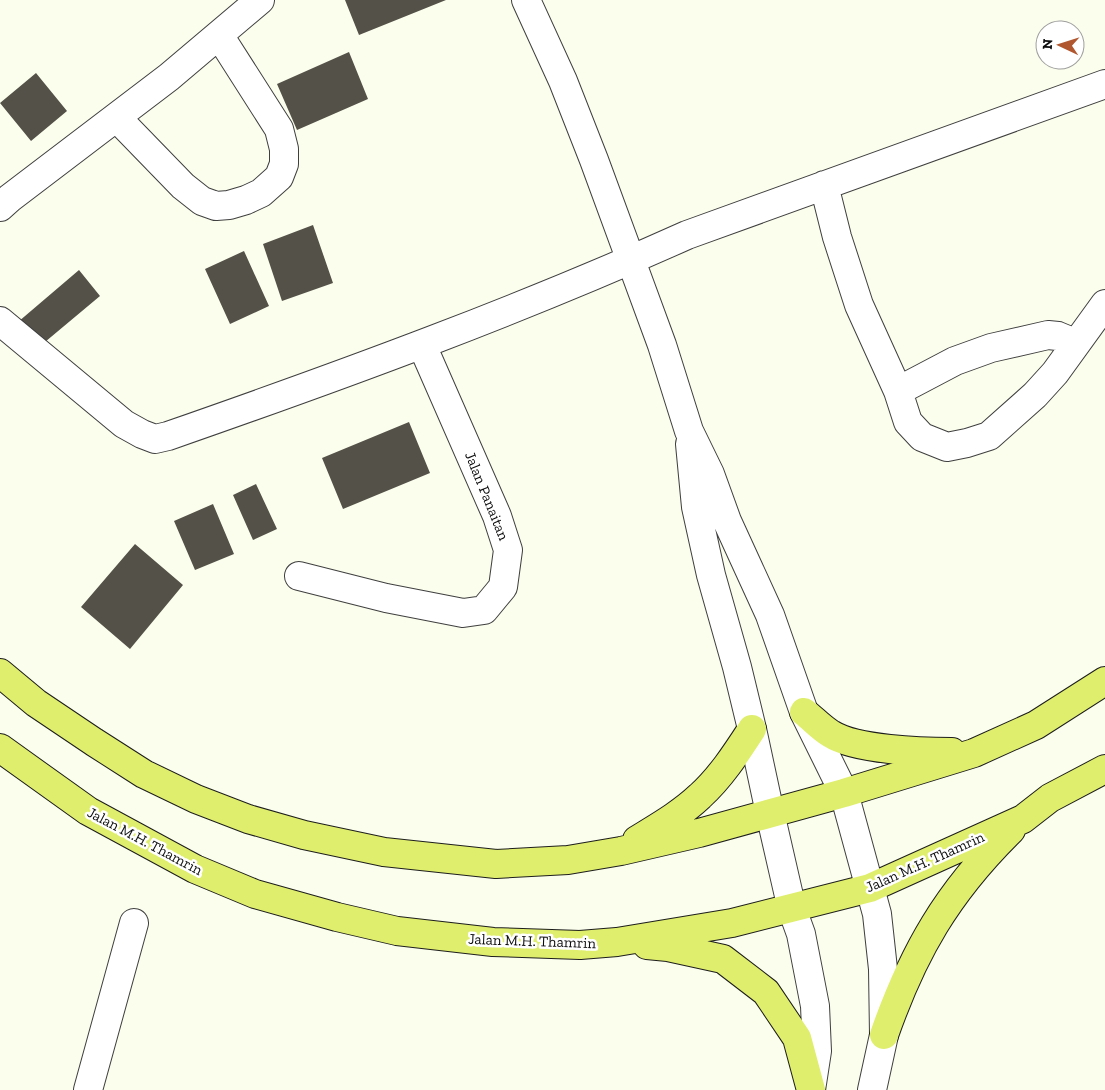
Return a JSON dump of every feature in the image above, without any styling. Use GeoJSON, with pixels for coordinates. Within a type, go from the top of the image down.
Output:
{"type":"FeatureCollection","features":[{"type":"Feature","properties":{"kind":"main road"},"geometry":{"type":"LineString","coordinates":[[0,673],[36,703],[144,774],[196,799],[248,818],[304,835],[384,852],[496,864],[568,860],[621,851],[699,833],[844,793],[974,753],[1036,725],[1105,681]]}},
{"type":"Feature","properties":{"kind":"main road"},"geometry":{"type":"LineString","coordinates":[[804,712],[832,735],[853,742],[924,752],[974,753]]}},
{"type":"Feature","properties":{"kind":"main road"},"geometry":{"type":"LineString","coordinates":[[621,851],[701,796],[727,766],[752,729]]}},
{"type":"Feature","properties":{"kind":"main road","name":"Jalan M.H. Thamrin"},"geometry":{"type":"LineString","coordinates":[[0,748],[88,811],[195,869],[255,894],[337,917],[397,931],[493,942],[580,945],[617,942],[732,924],[870,888],[1023,819],[1050,798],[1105,769]]}},
{"type":"Feature","properties":{"kind":"main road"},"geometry":{"type":"LineString","coordinates":[[884,1035],[898,994],[938,917],[963,882],[992,849],[1023,819]]}},
{"type":"Feature","properties":{"kind":"main road"},"geometry":{"type":"LineString","coordinates":[[617,942],[668,947],[723,959],[766,992],[797,1038],[811,1090]]}},
{"type":"Feature","properties":{"kind":"street"},"geometry":{"type":"LineString","coordinates":[[0,207],[117,118],[260,0]]}},
{"type":"Feature","properties":{"kind":"street"},"geometry":{"type":"LineString","coordinates":[[526,0],[563,81],[631,260],[662,344],[689,431],[710,474],[727,521],[770,615],[804,712],[844,793],[877,914],[883,968],[884,1035],[872,1090]]}},
{"type":"Feature","properties":{"kind":"street"},"geometry":{"type":"LineString","coordinates":[[117,118],[183,186],[202,201],[216,206],[229,205],[246,200],[261,192],[279,177],[284,164],[284,149],[280,129],[219,35]]}},
{"type":"Feature","properties":{"kind":"street"},"geometry":{"type":"LineString","coordinates":[[0,321],[124,424],[155,439],[422,345],[631,260],[687,234],[1105,84]]}},
{"type":"Feature","properties":{"kind":"street"},"geometry":{"type":"LineString","coordinates":[[824,185],[859,305],[898,391],[908,422],[922,437],[947,446],[967,443],[989,436],[1035,395],[1055,373],[1105,304]]}},
{"type":"Feature","properties":{"kind":"street"},"geometry":{"type":"LineString","coordinates":[[898,391],[956,361],[991,348],[1048,335],[1058,336],[1075,343]]}},
{"type":"Feature","properties":{"kind":"street","name":"Jalan Panaitan"},"geometry":{"type":"LineString","coordinates":[[299,576],[386,598],[463,612],[484,610],[503,587],[508,550],[497,516],[422,345]]}},
{"type":"Feature","properties":{"kind":"street"},"geometry":{"type":"LineString","coordinates":[[689,431],[696,507],[711,575],[752,729],[792,909],[801,934],[815,1006],[817,1051],[811,1090]]}},
{"type":"Feature","properties":{"kind":"street"},"geometry":{"type":"LineString","coordinates":[[88,1090],[134,924]]}},
{"type":"Feature","properties":{"kind":"building"},"geometry":{"type":"Polygon","coordinates":[[[345,0],[446,0],[359,35],[345,0]]]}},
{"type":"Feature","properties":{"kind":"building"},"geometry":{"type":"Polygon","coordinates":[[[349,52],[368,99],[297,130],[277,84],[349,52]]]}},
{"type":"Feature","properties":{"kind":"building"},"geometry":{"type":"Polygon","coordinates":[[[36,73],[67,111],[31,141],[0,103],[36,73]]]}},
{"type":"Feature","properties":{"kind":"building"},"geometry":{"type":"Polygon","coordinates":[[[313,225],[333,283],[282,301],[263,244],[313,225]]]}},
{"type":"Feature","properties":{"kind":"building"},"geometry":{"type":"Polygon","coordinates":[[[244,251],[269,306],[230,324],[205,269],[244,251]]]}},
{"type":"Feature","properties":{"kind":"building"},"geometry":{"type":"Polygon","coordinates":[[[79,270],[100,296],[39,347],[18,322],[79,270]]]}},
{"type":"Feature","properties":{"kind":"building"},"geometry":{"type":"Polygon","coordinates":[[[409,422],[430,473],[343,509],[322,458],[409,422]]]}},
{"type":"Feature","properties":{"kind":"building"},"geometry":{"type":"Polygon","coordinates":[[[256,484],[277,529],[253,540],[233,495],[256,484]]]}},
{"type":"Feature","properties":{"kind":"building"},"geometry":{"type":"Polygon","coordinates":[[[213,504],[234,554],[195,570],[174,521],[213,504]]]}},
{"type":"Feature","properties":{"kind":"building"},"geometry":{"type":"Polygon","coordinates":[[[135,544],[183,585],[130,649],[81,607],[135,544]]]}}]}
